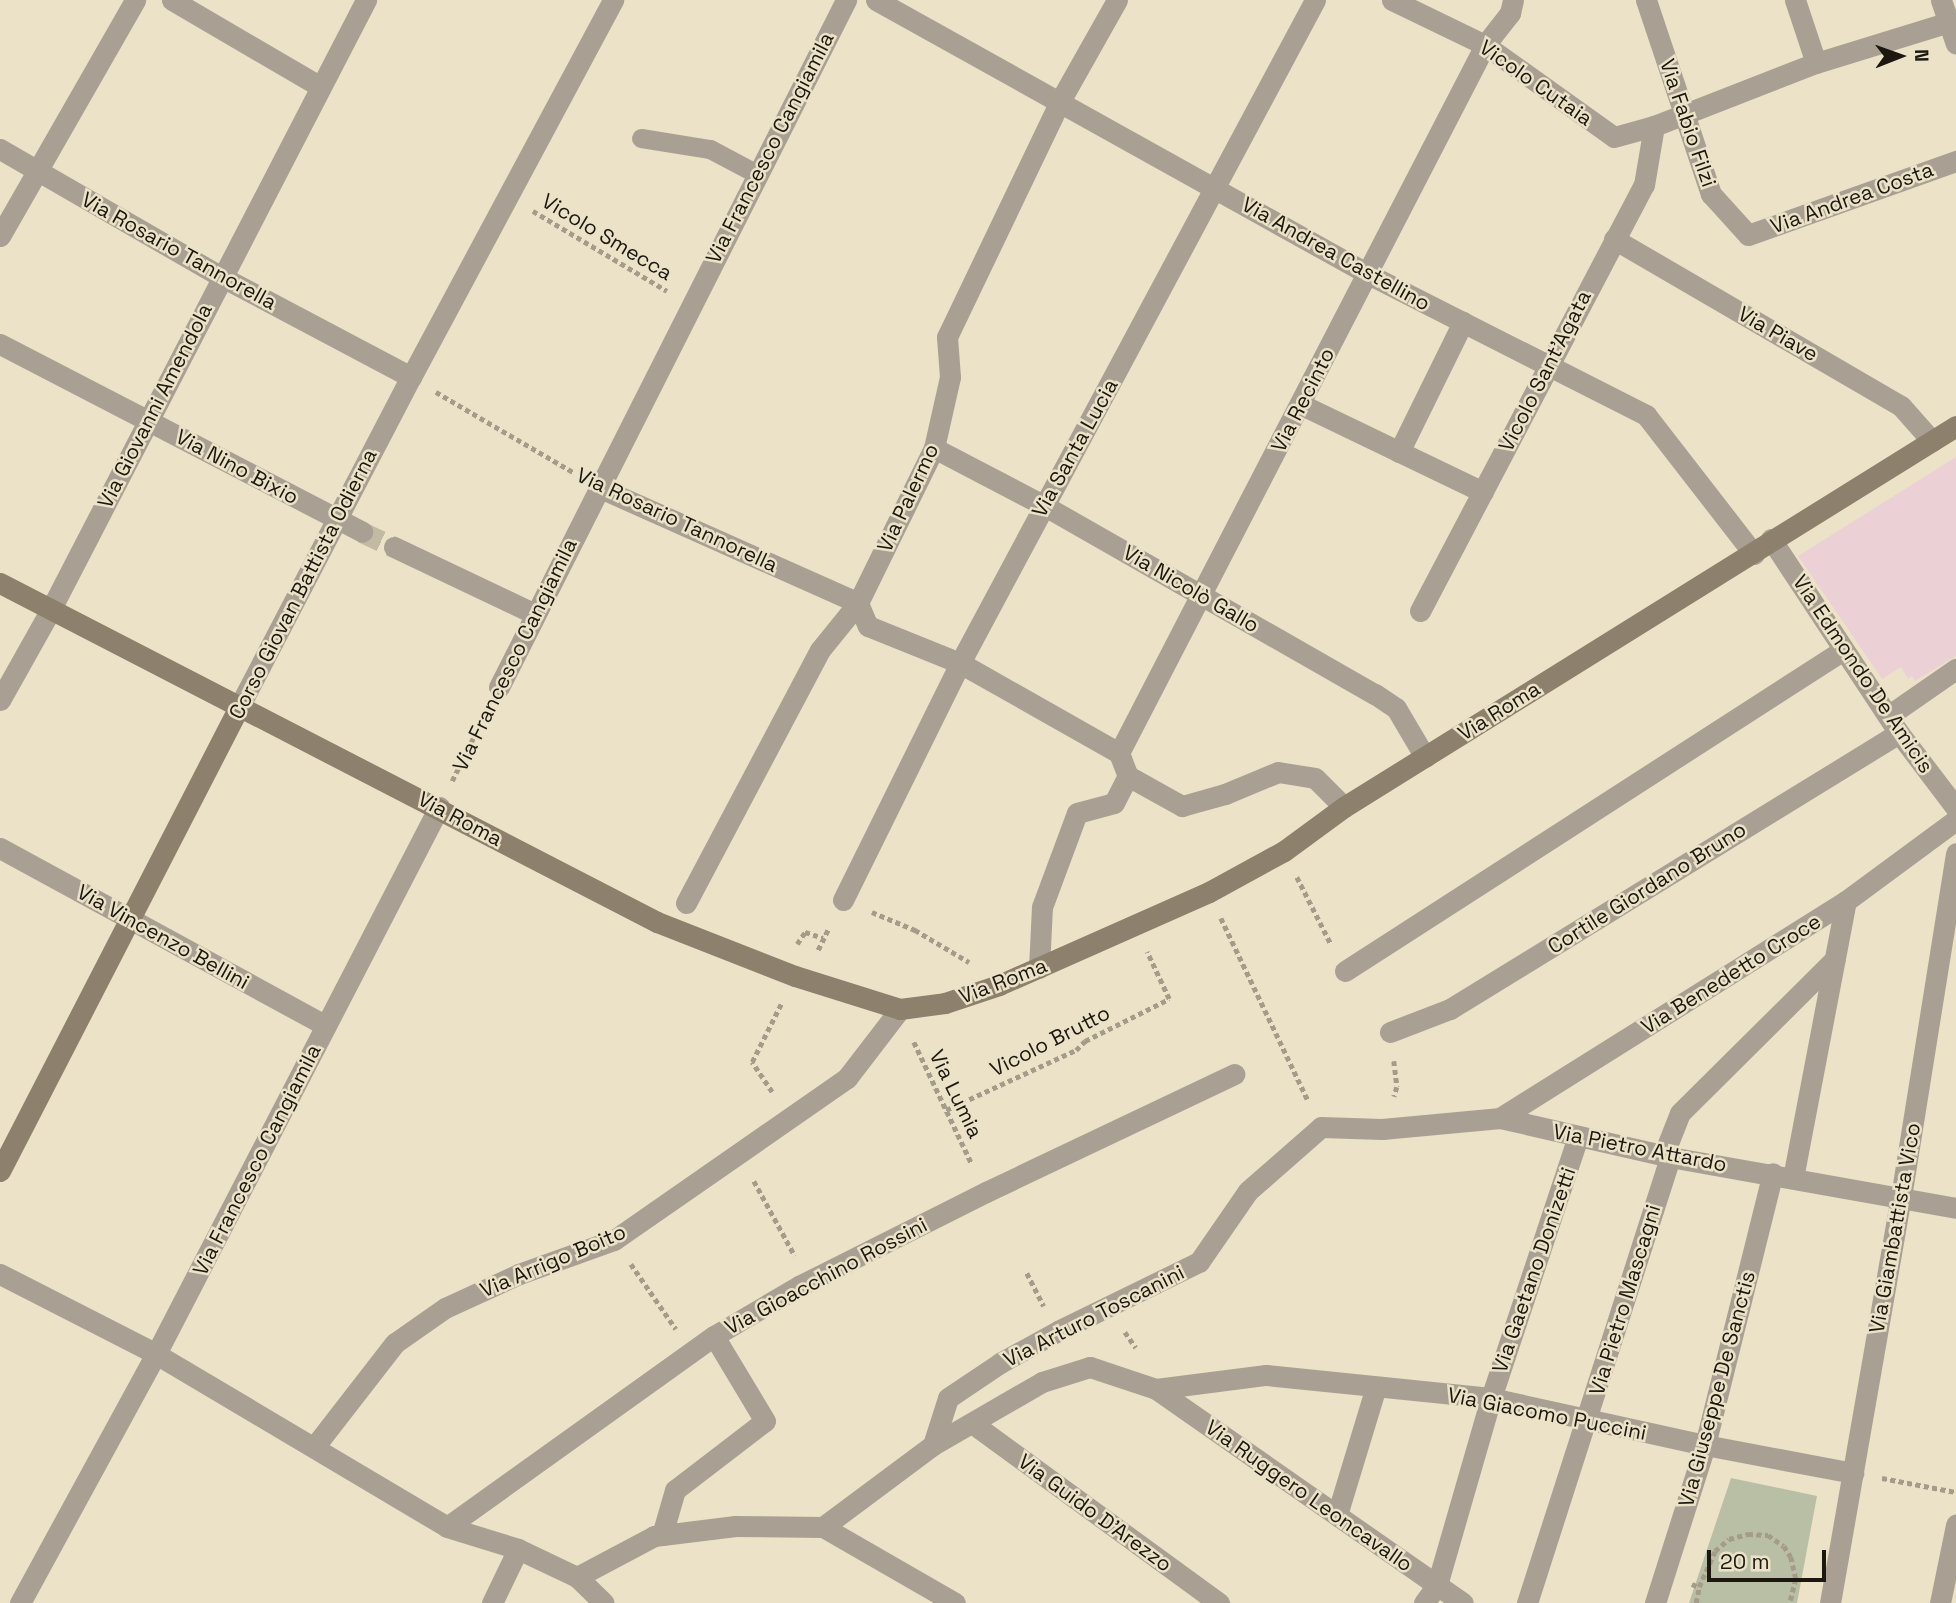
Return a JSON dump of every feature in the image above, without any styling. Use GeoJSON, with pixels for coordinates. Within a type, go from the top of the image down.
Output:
{"type":"FeatureCollection","features":[{"type":"Feature","properties":{"kind":"main road","name":"Via Roma"},"geometry":{"type":"LineString","coordinates":[[0,583],[439,807],[657,922],[799,978],[900,1009],[946,1003],[999,985],[1209,892],[1284,851],[1344,807],[1956,426]]}},
{"type":"Feature","properties":{"kind":"main road","name":"Corso Giovan Battista Odierna"},"geometry":{"type":"LineString","coordinates":[[0,1171],[240,705]]}},
{"type":"Feature","properties":{"kind":"street"},"geometry":{"type":"LineString","coordinates":[[0,236],[135,0]]}},
{"type":"Feature","properties":{"kind":"street"},"geometry":{"type":"LineString","coordinates":[[172,0],[319,86]]}},
{"type":"Feature","properties":{"kind":"street","name":"Via Giovanni Amendola"},"geometry":{"type":"LineString","coordinates":[[0,700],[51,609],[319,86],[366,0]]}},
{"type":"Feature","properties":{"kind":"street","name":"Corso Giovan Battista Odierna"},"geometry":{"type":"LineString","coordinates":[[240,705],[411,377],[613,0]]}},
{"type":"Feature","properties":{"kind":"street","name":"Via Francesco Cangiamila"},"geometry":{"type":"LineString","coordinates":[[499,687],[846,0]]}},
{"type":"Feature","properties":{"kind":"street","name":"Via Andrea Castellino"},"geometry":{"type":"LineString","coordinates":[[876,0],[1368,274],[1646,415],[1754,554]]}},
{"type":"Feature","properties":{"kind":"street","name":"Via Palermo"},"geometry":{"type":"LineString","coordinates":[[686,903],[820,650],[858,603],[934,448],[950,377],[947,337],[1059,103],[1117,0]]}},
{"type":"Feature","properties":{"kind":"street","name":"Via Santa Lucia"},"geometry":{"type":"LineString","coordinates":[[843,900],[960,663],[1043,505],[1217,188],[1315,0]]}},
{"type":"Feature","properties":{"kind":"street","name":"Vicolo Cutaia"},"geometry":{"type":"LineString","coordinates":[[1392,0],[1485,46],[1614,137],[1654,127],[1816,63],[1952,22]]}},
{"type":"Feature","properties":{"kind":"street","name":"Via Recinto"},"geometry":{"type":"LineString","coordinates":[[1119,753],[1485,46],[1510,13],[1513,0]]}},
{"type":"Feature","properties":{"kind":"street","name":"Via Fabio Filzi"},"geometry":{"type":"LineString","coordinates":[[1646,0],[1711,194],[1748,235]]}},
{"type":"Feature","properties":{"kind":"street"},"geometry":{"type":"LineString","coordinates":[[1794,0],[1816,63]]}},
{"type":"Feature","properties":{"kind":"street"},"geometry":{"type":"LineString","coordinates":[[1941,0],[1952,22],[1956,44]]}},
{"type":"Feature","properties":{"kind":"street","name":"Vicolo Sant'Agata"},"geometry":{"type":"LineString","coordinates":[[1420,611],[1644,185],[1654,127]]}},
{"type":"Feature","properties":{"kind":"street","name":"Via Rosario Tannorella"},"geometry":{"type":"LineString","coordinates":[[0,149],[222,277],[411,377]]}},
{"type":"Feature","properties":{"kind":"street","name":"Via Andrea Costa"},"geometry":{"type":"LineString","coordinates":[[1748,235],[1956,161]]}},
{"type":"Feature","properties":{"kind":"street","name":"Via Piave"},"geometry":{"type":"LineString","coordinates":[[1614,239],[1901,406],[1932,441]]}},
{"type":"Feature","properties":{"kind":"street"},"geometry":{"type":"LineString","coordinates":[[1399,452],[1463,322]]}},
{"type":"Feature","properties":{"kind":"street","name":"Via Nino Bixio"},"geometry":{"type":"LineString","coordinates":[[0,344],[362,531]]}},
{"type":"Feature","properties":{"kind":"street"},"geometry":{"type":"LineString","coordinates":[[1300,404],[1483,492]]}},
{"type":"Feature","properties":{"kind":"street","name":"Via Nicolò Gallo"},"geometry":{"type":"LineString","coordinates":[[934,448],[1043,505],[1396,708],[1425,757]]}},
{"type":"Feature","properties":{"kind":"street","name":"Via Rosario Tannorella"},"geometry":{"type":"LineString","coordinates":[[598,487],[858,603]]}},
{"type":"Feature","properties":{"kind":"street","name":"Via Edmondo De Amicis"},"geometry":{"type":"LineString","coordinates":[[1772,539],[1893,725],[1956,808]]}},
{"type":"Feature","properties":{"kind":"street"},"geometry":{"type":"LineString","coordinates":[[394,547],[535,614]]}},
{"type":"Feature","properties":{"kind":"street"},"geometry":{"type":"LineString","coordinates":[[858,603],[868,626],[960,663],[1119,753],[1128,776],[1182,806],[1225,794],[1278,772],[1315,778],[1344,807]]}},
{"type":"Feature","properties":{"kind":"street"},"geometry":{"type":"LineString","coordinates":[[1345,971],[1843,650]]}},
{"type":"Feature","properties":{"kind":"street"},"geometry":{"type":"LineString","coordinates":[[1893,725],[1956,669]]}},
{"type":"Feature","properties":{"kind":"street","name":"Cortile Giordano Bruno"},"geometry":{"type":"LineString","coordinates":[[1390,1032],[1450,1009],[1893,725]]}},
{"type":"Feature","properties":{"kind":"street"},"geometry":{"type":"LineString","coordinates":[[1039,968],[1042,908],[1077,813],[1114,803],[1128,776]]}},
{"type":"Feature","properties":{"kind":"street","name":"Via Francesco Cangiamila"},"geometry":{"type":"LineString","coordinates":[[20,1603],[156,1354],[439,807]]}},
{"type":"Feature","properties":{"kind":"street","name":"Via Benedetto Croce"},"geometry":{"type":"LineString","coordinates":[[1500,1118],[1846,901],[1956,820]]}},
{"type":"Feature","properties":{"kind":"street","name":"Via Vincenzo Bellini"},"geometry":{"type":"LineString","coordinates":[[0,848],[326,1026]]}},
{"type":"Feature","properties":{"kind":"street","name":"Via Giambattista Vico"},"geometry":{"type":"LineString","coordinates":[[1830,1603],[1901,1197],[1956,853]]}},
{"type":"Feature","properties":{"kind":"street","name":"Via Giuseppe De Sanctis"},"geometry":{"type":"LineString","coordinates":[[1655,1603],[1705,1445],[1783,1176],[1835,959],[1846,901]]}},
{"type":"Feature","properties":{"kind":"street"},"geometry":{"type":"LineString","coordinates":[[1667,1156],[1681,1113],[1835,959]]}},
{"type":"Feature","properties":{"kind":"street","name":"Via Arrigo Boito"},"geometry":{"type":"LineString","coordinates":[[315,1446],[395,1342],[445,1308],[519,1274],[614,1240],[741,1155],[847,1078],[900,1009]]}},
{"type":"Feature","properties":{"kind":"street","name":"Via Gioacchino Rossini"},"geometry":{"type":"LineString","coordinates":[[447,1527],[713,1336],[809,1281],[986,1192],[1234,1074]]}},
{"type":"Feature","properties":{"kind":"street","name":"Via Pietro Attardo"},"geometry":{"type":"LineString","coordinates":[[1321,1127],[1382,1129],[1500,1118],[1667,1156],[1956,1208]]}},
{"type":"Feature","properties":{"kind":"street","name":"Via Arturo Toscanini"},"geometry":{"type":"LineString","coordinates":[[933,1445],[948,1398],[1000,1363],[1058,1331],[1199,1262],[1248,1191],[1321,1127]]}},
{"type":"Feature","properties":{"kind":"street","name":"Via Gaetano Donizetti"},"geometry":{"type":"LineString","coordinates":[[1424,1603],[1437,1585],[1491,1398],[1578,1136]]}},
{"type":"Feature","properties":{"kind":"street","name":"Via Pietro Mascagni"},"geometry":{"type":"LineString","coordinates":[[1527,1603],[1587,1420],[1667,1156]]}},
{"type":"Feature","properties":{"kind":"street"},"geometry":{"type":"LineString","coordinates":[[0,1274],[156,1354],[315,1446],[447,1527],[518,1549],[577,1577],[604,1603]]}},
{"type":"Feature","properties":{"kind":"street"},"geometry":{"type":"LineString","coordinates":[[662,1535],[675,1490],[765,1421],[713,1336]]}},
{"type":"Feature","properties":{"kind":"street"},"geometry":{"type":"LineString","coordinates":[[823,1527],[933,1445],[1042,1382],[1090,1367],[1156,1390]]}},
{"type":"Feature","properties":{"kind":"street","name":"Via Giacomo Puccini"},"geometry":{"type":"LineString","coordinates":[[1156,1390],[1266,1375],[1491,1398],[1705,1445],[1853,1473]]}},
{"type":"Feature","properties":{"kind":"street"},"geometry":{"type":"LineString","coordinates":[[1337,1515],[1376,1387]]}},
{"type":"Feature","properties":{"kind":"street","name":"Via Ruggero Leoncavallo"},"geometry":{"type":"LineString","coordinates":[[1156,1390],[1463,1603]]}},
{"type":"Feature","properties":{"kind":"street","name":"Via Guido D'Arezzo"},"geometry":{"type":"LineString","coordinates":[[972,1423],[1219,1603]]}},
{"type":"Feature","properties":{"kind":"street"},"geometry":{"type":"LineString","coordinates":[[1940,1603],[1956,1525]]}},
{"type":"Feature","properties":{"kind":"street"},"geometry":{"type":"LineString","coordinates":[[577,1577],[654,1536],[735,1526],[823,1527],[954,1603]]}},
{"type":"Feature","properties":{"kind":"street"},"geometry":{"type":"LineString","coordinates":[[492,1603],[518,1549]]}},
{"type":"Feature","properties":{"kind":"lane"},"geometry":{"type":"LineString","coordinates":[[641,138],[710,149],[757,174]]}},
{"type":"Feature","properties":{"kind":"path","name":"Vicolo Smecca"},"geometry":{"type":"LineString","coordinates":[[508,197],[690,305]]}},
{"type":"Feature","properties":{"kind":"path","name":"Via Rosario Tannorella"},"geometry":{"type":"LineString","coordinates":[[411,377],[598,487]]}},
{"type":"Feature","properties":{"kind":"path","name":"Via Francesco Cangiamila"},"geometry":{"type":"LineString","coordinates":[[439,807],[499,687]]}},
{"type":"Feature","properties":{"kind":"path"},"geometry":{"type":"LineString","coordinates":[[1284,851],[1345,971]]}},
{"type":"Feature","properties":{"kind":"path"},"geometry":{"type":"LineString","coordinates":[[1209,892],[1321,1127]]}},
{"type":"Feature","properties":{"kind":"path"},"geometry":{"type":"LineString","coordinates":[[790,1119],[752,1062],[843,900],[915,930],[994,977],[999,985]]}},
{"type":"Feature","properties":{"kind":"path","name":"Vicolo Brutto"},"geometry":{"type":"LineString","coordinates":[[946,1110],[1076,1049],[1086,1041],[1169,999],[1136,925]]}},
{"type":"Feature","properties":{"kind":"path","name":"Via Lumia"},"geometry":{"type":"LineString","coordinates":[[900,1009],[986,1192]]}},
{"type":"Feature","properties":{"kind":"path"},"geometry":{"type":"LineString","coordinates":[[1382,1129],[1397,1087],[1390,1032]]}},
{"type":"Feature","properties":{"kind":"path"},"geometry":{"type":"LineString","coordinates":[[741,1155],[809,1281]]}},
{"type":"Feature","properties":{"kind":"path"},"geometry":{"type":"LineString","coordinates":[[614,1240],[692,1352]]}},
{"type":"Feature","properties":{"kind":"path"},"geometry":{"type":"LineString","coordinates":[[1853,1473],[1956,1492]]}},
{"type":"Feature","properties":{"kind":"path"},"geometry":{"type":"LineString","coordinates":[[1696,1603],[1699,1587],[1715,1551],[1730,1539],[1748,1534],[1768,1535],[1784,1546],[1791,1558],[1796,1578],[1790,1603]]}},
{"type":"Feature","properties":{"kind":"path"},"geometry":{"type":"LineString","coordinates":[[1665,1573],[1699,1587]]}},
{"type":"Feature","properties":{"kind":"shaded area"},"geometry":{"type":"Polygon","coordinates":[[[1956,457],[1956,656],[1915,681],[1912,676],[1908,679],[1901,667],[1882,679],[1798,556],[1956,457]]]}},
{"type":"Feature","properties":{"kind":"green space"},"geometry":{"type":"Polygon","coordinates":[[[1731,1478],[1817,1496],[1797,1603],[1689,1603],[1731,1478]]]}},
{"type":"Feature","properties":{"kind":"tunnel"},"geometry":{"type":"LineString","coordinates":[[362,532],[394,547]]}}]}
